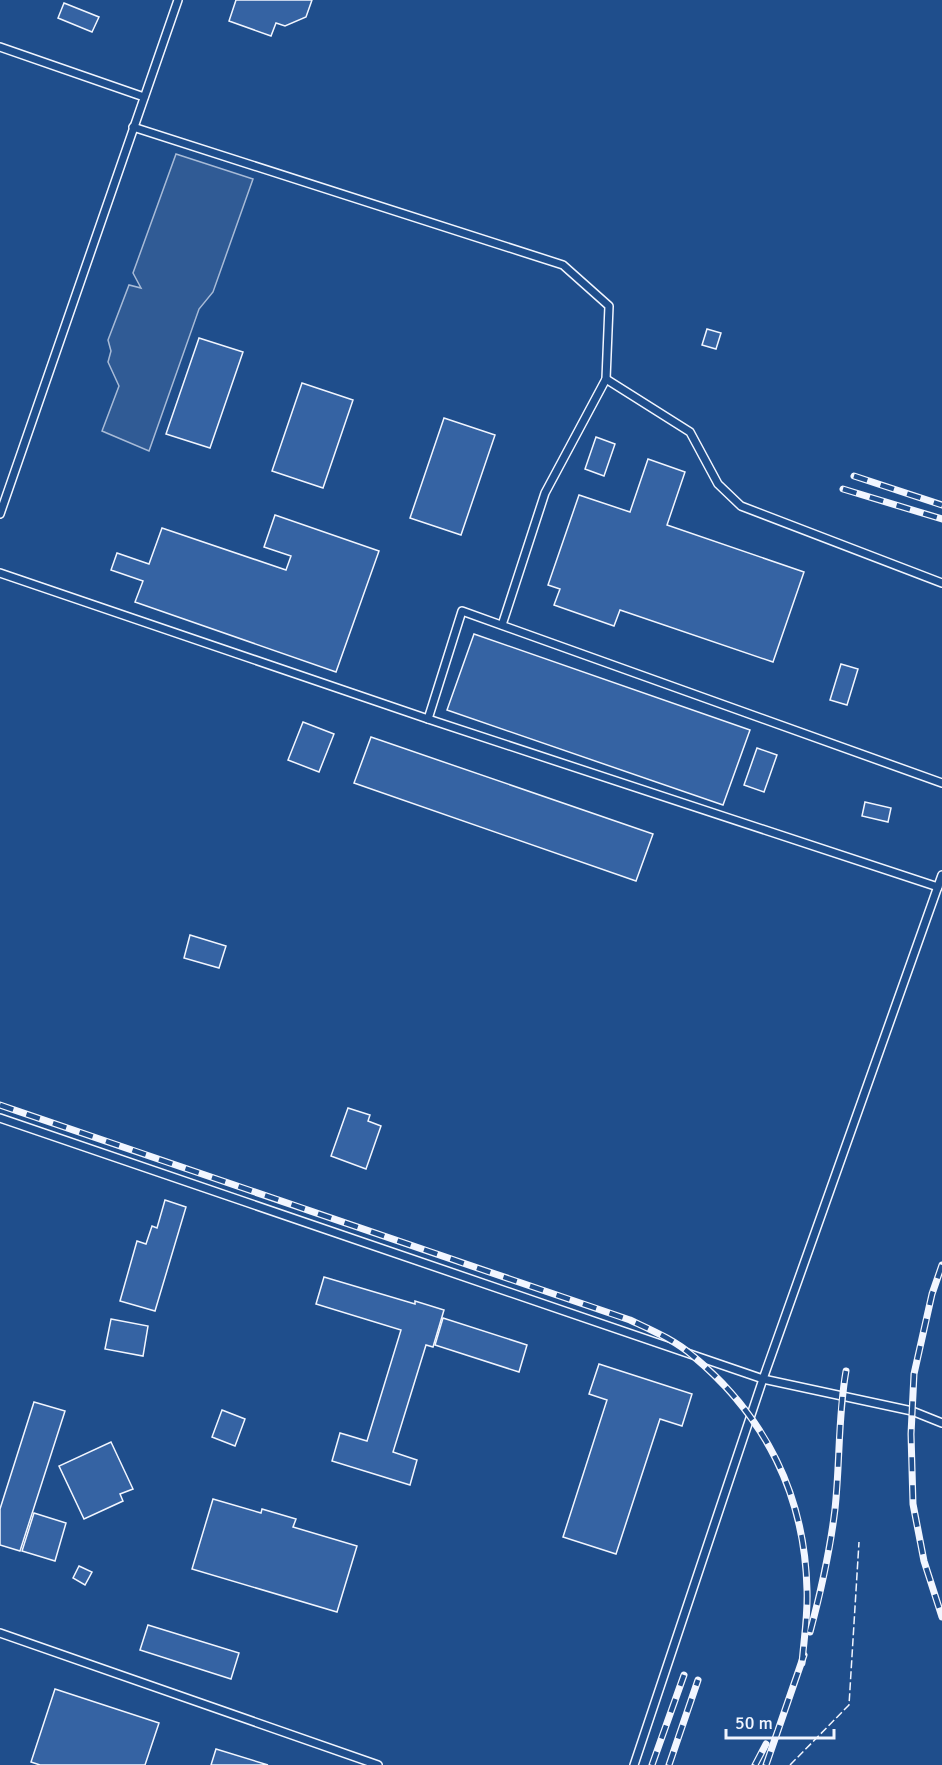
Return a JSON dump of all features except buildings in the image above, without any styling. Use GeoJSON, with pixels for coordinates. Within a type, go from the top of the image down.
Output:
{"type":"FeatureCollection","features":[{"type":"Feature","properties":{"kind":"lane"},"geometry":{"type":"LineString","coordinates":[[0,513],[178,0]]}},
{"type":"Feature","properties":{"kind":"lane"},"geometry":{"type":"LineString","coordinates":[[0,47],[144,97]]}},
{"type":"Feature","properties":{"kind":"lane"},"geometry":{"type":"LineString","coordinates":[[133,127],[563,265],[609,306],[606,379],[545,493],[502,625]]}},
{"type":"Feature","properties":{"kind":"lane"},"geometry":{"type":"LineString","coordinates":[[606,379],[690,432],[718,484],[741,506],[942,582]]}},
{"type":"Feature","properties":{"kind":"lane"},"geometry":{"type":"LineString","coordinates":[[0,573],[428,719],[938,887]]}},
{"type":"Feature","properties":{"kind":"lane"},"geometry":{"type":"LineString","coordinates":[[428,719],[462,611],[942,783]]}},
{"type":"Feature","properties":{"kind":"lane"},"geometry":{"type":"LineString","coordinates":[[634,1765],[763,1379],[942,875]]}},
{"type":"Feature","properties":{"kind":"lane"},"geometry":{"type":"LineString","coordinates":[[0,1118],[763,1379],[912,1411],[942,1423]]}},
{"type":"Feature","properties":{"kind":"lane"},"geometry":{"type":"LineString","coordinates":[[0,1633],[378,1765]]}},
{"type":"Feature","properties":{"kind":"shaded area"},"geometry":{"type":"Polygon","coordinates":[[[176,154],[253,179],[213,292],[199,309],[149,451],[102,431],[119,386],[108,362],[111,351],[108,340],[129,285],[141,288],[133,273],[176,154]]]}},
{"type":"Feature","properties":{"kind":"railway"},"geometry":{"type":"LineString","coordinates":[[854,476],[942,505]]}},
{"type":"Feature","properties":{"kind":"railway"},"geometry":{"type":"LineString","coordinates":[[843,489],[942,519]]}},
{"type":"Feature","properties":{"kind":"railway"},"geometry":{"type":"LineString","coordinates":[[0,1105],[630,1320],[679,1345],[718,1379],[741,1405],[760,1431],[789,1490],[804,1555],[807,1599],[802,1663]]}},
{"type":"Feature","properties":{"kind":"railway"},"geometry":{"type":"LineString","coordinates":[[942,1265],[932,1294],[914,1374],[911,1434],[913,1504],[924,1561],[942,1617]]}},
{"type":"Feature","properties":{"kind":"railway"},"geometry":{"type":"LineString","coordinates":[[810,1632],[825,1571],[833,1525],[846,1371]]}},
{"type":"Feature","properties":{"kind":"railway"},"geometry":{"type":"LineString","coordinates":[[766,1765],[804,1655]]}},
{"type":"Feature","properties":{"kind":"railway"},"geometry":{"type":"LineString","coordinates":[[652,1765],[684,1675]]}},
{"type":"Feature","properties":{"kind":"railway"},"geometry":{"type":"LineString","coordinates":[[669,1765],[698,1680]]}},
{"type":"Feature","properties":{"kind":"railway"},"geometry":{"type":"LineString","coordinates":[[755,1765],[766,1744]]}},
{"type":"Feature","properties":{"kind":"fence"},"geometry":{"type":"LineString","coordinates":[[790,1765],[849,1705],[859,1542]]}}]}
